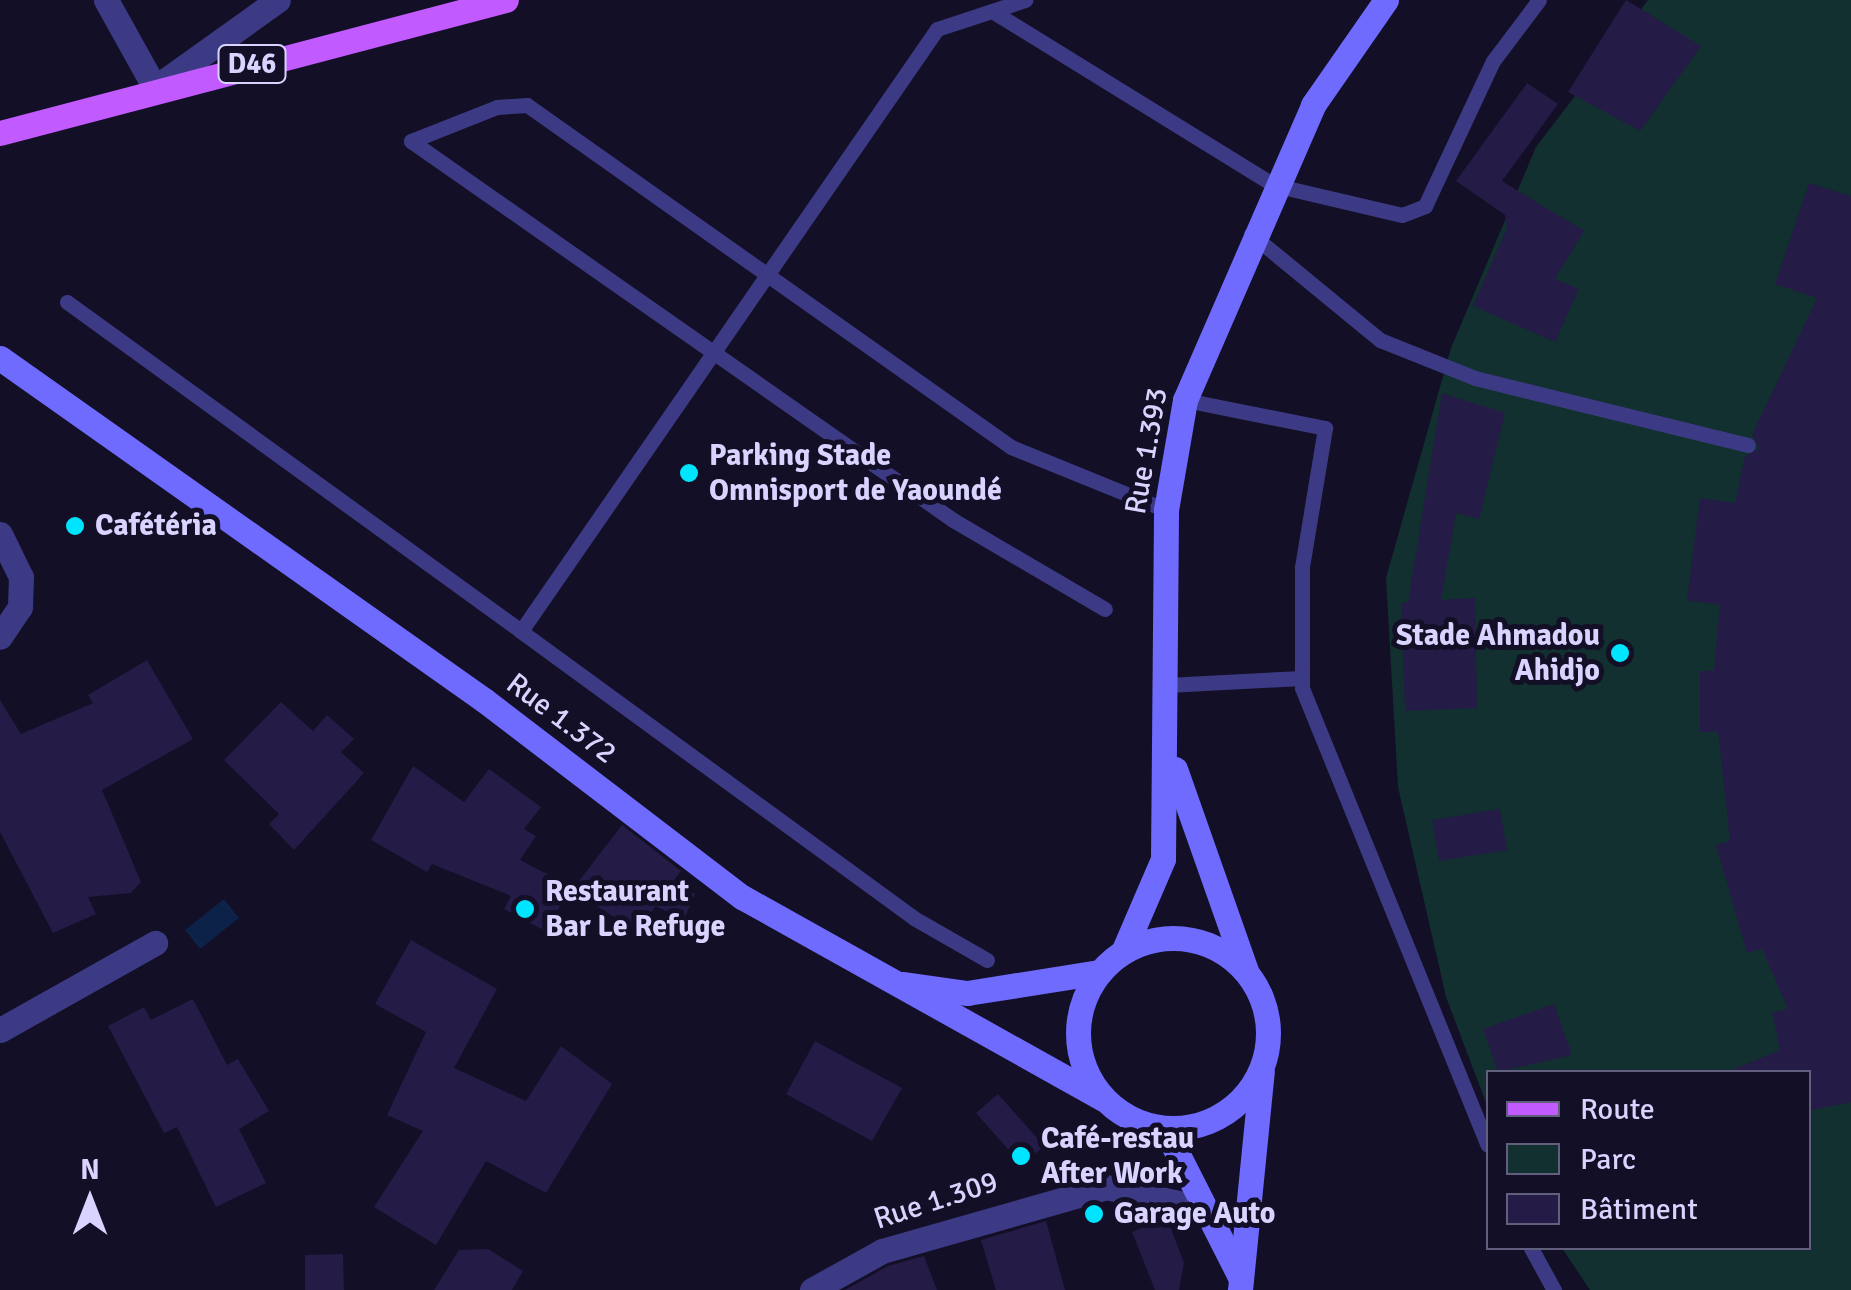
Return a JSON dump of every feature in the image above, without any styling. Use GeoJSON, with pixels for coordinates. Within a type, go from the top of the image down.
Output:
{"type":"FeatureCollection","features":[{"type":"Feature","properties":{"kind":"main road","name":"D46"},"geometry":{"type":"LineString","coordinates":[[0,133],[155,88],[506,0]]}},
{"type":"Feature","properties":{"kind":"main road","name":"Rue 1.393"},"geometry":{"type":"LineString","coordinates":[[1122,952],[1164,859],[1169,750],[1166,510],[1185,400],[1251,234],[1313,106],[1386,0]]}},
{"type":"Feature","properties":{"kind":"main road","name":"Rue 1.372"},"geometry":{"type":"LineString","coordinates":[[3,357],[742,897],[888,983],[1103,1098]]}},
{"type":"Feature","properties":{"kind":"main road"},"geometry":{"type":"LineString","coordinates":[[1169,750],[1247,973],[1267,1019],[1240,1284]]}},
{"type":"Feature","properties":{"kind":"main road"},"geometry":{"type":"LineString","coordinates":[[1240,1284],[1165,1129],[1103,1098],[1077,1036],[1100,972],[1122,952],[1189,940],[1247,973]]}},
{"type":"Feature","properties":{"kind":"main road"},"geometry":{"type":"LineString","coordinates":[[888,983],[966,992],[1100,972]]}},
{"type":"Feature","properties":{"kind":"main road"},"geometry":{"type":"LineString","coordinates":[[1165,1129],[1234,1107],[1262,1068]]}},
{"type":"Feature","properties":{"kind":"street"},"geometry":{"type":"LineString","coordinates":[[106,0],[155,88],[278,0]]}},
{"type":"Feature","properties":{"kind":"street"},"geometry":{"type":"LineString","coordinates":[[0,534],[21,577],[20,607],[0,637]]}},
{"type":"Feature","properties":{"kind":"street"},"geometry":{"type":"LineString","coordinates":[[0,1030],[156,943]]}},
{"type":"Feature","properties":{"kind":"street","name":"Rue 1.309"},"geometry":{"type":"LineString","coordinates":[[812,1290],[882,1252],[1106,1187],[1206,1209]]}},
{"type":"Feature","properties":{"kind":"lane"},"geometry":{"type":"LineString","coordinates":[[522,631],[938,29],[1025,0]]}},
{"type":"Feature","properties":{"kind":"lane"},"geometry":{"type":"LineString","coordinates":[[992,11],[1274,185],[1402,215],[1425,206],[1494,61],[1538,0]]}},
{"type":"Feature","properties":{"kind":"lane"},"geometry":{"type":"LineString","coordinates":[[1105,609],[953,520],[718,348],[411,141],[497,107],[527,105],[1010,447],[1166,510]]}},
{"type":"Feature","properties":{"kind":"lane"},"geometry":{"type":"LineString","coordinates":[[1251,234],[1380,340],[1475,378],[1748,444]]}},
{"type":"Feature","properties":{"kind":"lane"},"geometry":{"type":"LineString","coordinates":[[67,302],[914,918],[987,960]]}},
{"type":"Feature","properties":{"kind":"lane"},"geometry":{"type":"LineString","coordinates":[[1185,400],[1325,428],[1302,566],[1302,678],[1393,926],[1486,1139]]}},
{"type":"Feature","properties":{"kind":"lane"},"geometry":{"type":"LineString","coordinates":[[1167,685],[1302,678]]}},
{"type":"Feature","properties":{"kind":"lane"},"geometry":{"type":"LineString","coordinates":[[1532,1250],[1554,1290]]}},
{"type":"Feature","properties":{"kind":"green space","name":"Stade Ahmadou Ahidjo"},"geometry":{"type":"Polygon","coordinates":[[[1648,0],[1851,0],[1851,1290],[1590,1290],[1563,1250],[1811,1250],[1811,1070],[1486,1070],[1486,1103],[1446,997],[1398,787],[1386,578],[1451,348],[1536,147],[1648,0]]]}},
{"type":"Feature","properties":{"kind":"water"},"geometry":{"type":"Polygon","coordinates":[[[224,899],[239,918],[200,949],[185,930],[224,899]]]}},
{"type":"Feature","properties":{"kind":"building"},"geometry":{"type":"Polygon","coordinates":[[[1626,0],[1701,46],[1640,131],[1568,92],[1626,0]]]}},
{"type":"Feature","properties":{"kind":"building"},"geometry":{"type":"Polygon","coordinates":[[[1527,83],[1558,104],[1502,181],[1584,231],[1555,279],[1579,289],[1555,342],[1473,306],[1507,228],[1505,215],[1456,181],[1527,83]]]}},
{"type":"Feature","properties":{"kind":"building"},"geometry":{"type":"Polygon","coordinates":[[[1809,183],[1851,196],[1851,1102],[1811,1110],[1811,1070],[1732,1070],[1780,1050],[1772,1012],[1788,1009],[1762,949],[1747,953],[1716,845],[1730,841],[1718,732],[1700,732],[1700,671],[1714,671],[1720,605],[1687,600],[1700,498],[1735,503],[1745,456],[1759,449],[1752,435],[1817,298],[1775,284],[1809,183]]]}},
{"type":"Feature","properties":{"kind":"building"},"geometry":{"type":"Polygon","coordinates":[[[1442,393],[1505,413],[1479,519],[1456,513],[1441,600],[1475,598],[1477,708],[1405,711],[1401,603],[1408,602],[1442,393]]]}},
{"type":"Feature","properties":{"kind":"building"},"geometry":{"type":"Polygon","coordinates":[[[147,660],[193,739],[102,790],[141,882],[131,893],[88,897],[96,914],[53,933],[0,832],[0,700],[21,734],[93,703],[88,695],[147,660]]]}},
{"type":"Feature","properties":{"kind":"building"},"geometry":{"type":"Polygon","coordinates":[[[281,702],[313,731],[327,715],[354,739],[341,752],[364,773],[294,850],[269,824],[279,814],[224,760],[281,702]]]}},
{"type":"Feature","properties":{"kind":"building"},"geometry":{"type":"Polygon","coordinates":[[[413,766],[464,802],[489,769],[541,807],[524,829],[536,836],[520,860],[570,886],[547,932],[504,909],[511,896],[432,864],[427,872],[371,840],[413,766]]]}},
{"type":"Feature","properties":{"kind":"building"},"geometry":{"type":"Polygon","coordinates":[[[1500,809],[1507,850],[1439,861],[1432,820],[1500,809]]]}},
{"type":"Feature","properties":{"kind":"building"},"geometry":{"type":"Polygon","coordinates":[[[622,825],[681,871],[672,883],[695,894],[684,919],[655,906],[640,934],[572,890],[622,825]]]}},
{"type":"Feature","properties":{"kind":"building"},"geometry":{"type":"Polygon","coordinates":[[[411,940],[497,989],[454,1068],[526,1101],[561,1046],[612,1084],[546,1193],[486,1161],[436,1245],[374,1207],[423,1131],[387,1115],[426,1032],[375,1004],[411,940]]]}},
{"type":"Feature","properties":{"kind":"building"},"geometry":{"type":"Polygon","coordinates":[[[193,999],[227,1065],[238,1059],[269,1111],[239,1129],[266,1183],[216,1207],[177,1127],[164,1133],[108,1026],[144,1007],[151,1020],[193,999]]]}},
{"type":"Feature","properties":{"kind":"building"},"geometry":{"type":"Polygon","coordinates":[[[1554,1004],[1572,1055],[1497,1070],[1483,1029],[1554,1004]]]}},
{"type":"Feature","properties":{"kind":"building"},"geometry":{"type":"Polygon","coordinates":[[[815,1041],[902,1088],[872,1141],[786,1094],[815,1041]]]}},
{"type":"Feature","properties":{"kind":"building"},"geometry":{"type":"Polygon","coordinates":[[[998,1094],[1044,1146],[1022,1165],[976,1113],[998,1094]]]}},
{"type":"Feature","properties":{"kind":"building"},"geometry":{"type":"Polygon","coordinates":[[[1167,1218],[1184,1263],[1179,1290],[1155,1290],[1132,1232],[1167,1218]]]}},
{"type":"Feature","properties":{"kind":"building"},"geometry":{"type":"Polygon","coordinates":[[[1046,1221],[1065,1290],[996,1290],[981,1240],[1046,1221]]]}},
{"type":"Feature","properties":{"kind":"building"},"geometry":{"type":"Polygon","coordinates":[[[488,1249],[523,1271],[512,1290],[434,1290],[459,1250],[488,1249]]]}},
{"type":"Feature","properties":{"kind":"building"},"geometry":{"type":"Polygon","coordinates":[[[343,1254],[344,1290],[305,1290],[305,1255],[343,1254]]]}},
{"type":"Feature","properties":{"kind":"building"},"geometry":{"type":"Polygon","coordinates":[[[924,1256],[937,1290],[845,1290],[888,1266],[924,1256]]]}},
{"type":"Feature","properties":{"kind":"place","name":"Parking Stade Omnisport de Yaoundé"},"geometry":{"type":"Point","coordinates":[689,473]}},
{"type":"Feature","properties":{"kind":"place","name":"Cafétéria"},"geometry":{"type":"Point","coordinates":[75,526]}},
{"type":"Feature","properties":{"kind":"place","name":"Stade Ahmadou Ahidjo"},"geometry":{"type":"Point","coordinates":[1620,653]}},
{"type":"Feature","properties":{"kind":"place","name":"Restaurant Bar Le Refuge"},"geometry":{"type":"Point","coordinates":[525,909]}},
{"type":"Feature","properties":{"kind":"place","name":"Café-restau After Work"},"geometry":{"type":"Point","coordinates":[1021,1156]}},
{"type":"Feature","properties":{"kind":"place","name":"Garage Auto"},"geometry":{"type":"Point","coordinates":[1094,1214]}}]}
